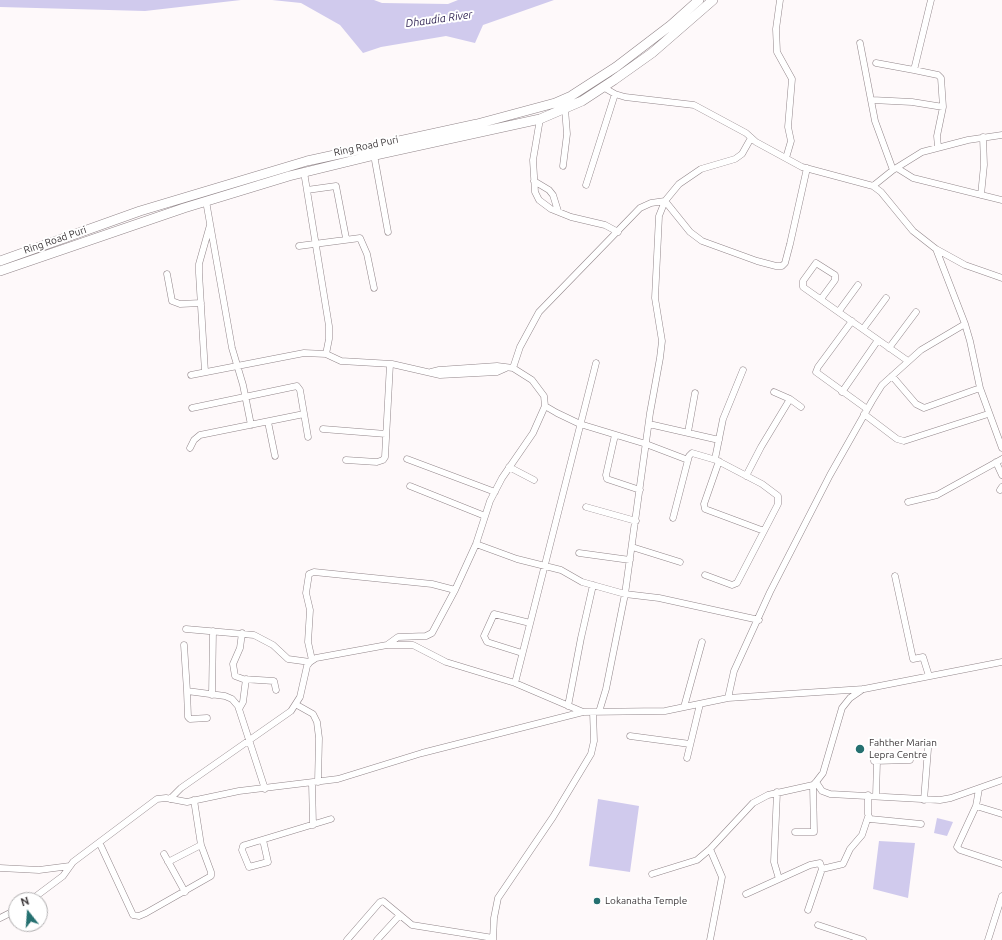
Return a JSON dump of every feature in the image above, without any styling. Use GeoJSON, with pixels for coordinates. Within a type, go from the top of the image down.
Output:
{"type":"FeatureCollection","features":[{"type":"Feature","properties":{"kind":"highway","name":"Ring Road Puri"},"geometry":{"type":"LineString","coordinates":[[0,261],[140,211],[307,161],[477,124],[555,103],[571,96],[616,67],[671,26],[699,0]]}},
{"type":"Feature","properties":{"kind":"highway","name":"Ring Road Puri"},"geometry":{"type":"LineString","coordinates":[[0,271],[206,201],[304,172],[374,155],[540,119],[582,101],[604,87],[652,53],[713,0]]}},
{"type":"Feature","properties":{"kind":"street"},"geometry":{"type":"LineString","coordinates":[[780,0],[776,29],[777,52],[792,79],[788,127],[791,141],[786,158]]}},
{"type":"Feature","properties":{"kind":"street"},"geometry":{"type":"LineString","coordinates":[[914,70],[932,0]]}},
{"type":"Feature","properties":{"kind":"street"},"geometry":{"type":"LineString","coordinates":[[860,43],[876,127],[895,169],[913,178],[1002,200]]}},
{"type":"Feature","properties":{"kind":"street"},"geometry":{"type":"LineString","coordinates":[[876,63],[938,75],[941,78],[943,107],[938,130],[938,146]]}},
{"type":"Feature","properties":{"kind":"street"},"geometry":{"type":"LineString","coordinates":[[604,87],[615,94],[694,105],[746,133],[751,138],[786,158],[807,168],[873,186],[894,207],[913,231],[936,249],[965,265],[1002,278]]}},
{"type":"Feature","properties":{"kind":"street"},"geometry":{"type":"LineString","coordinates":[[586,185],[615,94]]}},
{"type":"Feature","properties":{"kind":"street"},"geometry":{"type":"LineString","coordinates":[[872,100],[912,102],[943,107]]}},
{"type":"Feature","properties":{"kind":"street"},"geometry":{"type":"LineString","coordinates":[[563,166],[567,134],[565,109]]}},
{"type":"Feature","properties":{"kind":"street"},"geometry":{"type":"LineString","coordinates":[[540,119],[534,154],[535,192],[539,200],[571,217],[605,225],[618,232]]}},
{"type":"Feature","properties":{"kind":"street"},"geometry":{"type":"LineString","coordinates":[[873,186],[914,156],[938,146],[983,137],[1002,135]]}},
{"type":"Feature","properties":{"kind":"street"},"geometry":{"type":"LineString","coordinates":[[981,195],[984,166],[983,137]]}},
{"type":"Feature","properties":{"kind":"street"},"geometry":{"type":"LineString","coordinates":[[347,940],[382,901],[412,925],[493,939],[494,918],[498,898],[553,818],[591,754],[594,741],[596,712],[606,689],[625,594],[662,341],[655,289],[659,216],[665,201],[691,174],[742,154],[751,138]]}},
{"type":"Feature","properties":{"kind":"street"},"geometry":{"type":"LineString","coordinates":[[374,155],[388,232]]}},
{"type":"Feature","properties":{"kind":"street"},"geometry":{"type":"LineString","coordinates":[[665,201],[690,232],[702,241],[757,261],[780,267],[785,263],[807,168]]}},
{"type":"Feature","properties":{"kind":"street"},"geometry":{"type":"LineString","coordinates":[[304,172],[329,333],[326,354]]}},
{"type":"Feature","properties":{"kind":"street"},"geometry":{"type":"LineString","coordinates":[[534,181],[542,184],[549,190],[553,195],[558,211]]}},
{"type":"Feature","properties":{"kind":"street"},"geometry":{"type":"LineString","coordinates":[[307,190],[336,186],[346,238]]}},
{"type":"Feature","properties":{"kind":"street"},"geometry":{"type":"LineString","coordinates":[[206,201],[232,348],[246,396],[252,425]]}},
{"type":"Feature","properties":{"kind":"street"},"geometry":{"type":"LineString","coordinates":[[510,368],[539,312],[640,208],[651,203],[665,201]]}},
{"type":"Feature","properties":{"kind":"street"},"geometry":{"type":"LineString","coordinates":[[205,372],[199,264],[210,223]]}},
{"type":"Feature","properties":{"kind":"street"},"geometry":{"type":"LineString","coordinates":[[299,246],[316,242],[358,237],[362,240],[367,254],[374,288]]}},
{"type":"Feature","properties":{"kind":"street"},"geometry":{"type":"LineString","coordinates":[[936,249],[965,324],[980,388],[988,414],[1002,448]]}},
{"type":"Feature","properties":{"kind":"street"},"geometry":{"type":"LineString","coordinates":[[822,299],[835,280],[835,275],[816,263],[803,284],[806,289],[908,361]]}},
{"type":"Feature","properties":{"kind":"street"},"geometry":{"type":"LineString","coordinates":[[167,274],[172,301],[180,304],[201,303]]}},
{"type":"Feature","properties":{"kind":"street"},"geometry":{"type":"LineString","coordinates":[[839,311],[858,285]]}},
{"type":"Feature","properties":{"kind":"street"},"geometry":{"type":"LineString","coordinates":[[863,329],[886,298]]}},
{"type":"Feature","properties":{"kind":"street"},"geometry":{"type":"LineString","coordinates":[[889,348],[916,312]]}},
{"type":"Feature","properties":{"kind":"street"},"geometry":{"type":"LineString","coordinates":[[852,321],[816,369],[818,375],[842,392],[897,439],[904,441],[988,414]]}},
{"type":"Feature","properties":{"kind":"street"},"geometry":{"type":"LineString","coordinates":[[728,698],[734,671],[759,620],[770,592],[830,475],[882,385],[921,350],[965,324]]}},
{"type":"Feature","properties":{"kind":"street"},"geometry":{"type":"LineString","coordinates":[[842,392],[878,340]]}},
{"type":"Feature","properties":{"kind":"street"},"geometry":{"type":"LineString","coordinates":[[191,375],[298,354],[326,354],[341,361],[390,364],[440,375],[497,372],[510,368],[532,380],[544,396],[546,406],[533,433],[509,467],[495,492],[476,544],[455,590],[432,633],[426,636],[398,637],[387,645]]}},
{"type":"Feature","properties":{"kind":"street"},"geometry":{"type":"LineString","coordinates":[[346,460],[377,462],[383,460],[390,364]]}},
{"type":"Feature","properties":{"kind":"street"},"geometry":{"type":"LineString","coordinates":[[514,683],[596,364]]}},
{"type":"Feature","properties":{"kind":"street"},"geometry":{"type":"LineString","coordinates":[[743,370],[725,414],[719,440],[717,460],[704,504],[705,509],[764,531]]}},
{"type":"Feature","properties":{"kind":"street"},"geometry":{"type":"LineString","coordinates":[[892,376],[916,404],[924,408],[980,388]]}},
{"type":"Feature","properties":{"kind":"street"},"geometry":{"type":"LineString","coordinates":[[192,408],[297,386],[300,390],[308,437]]}},
{"type":"Feature","properties":{"kind":"street"},"geometry":{"type":"LineString","coordinates":[[774,392],[790,399],[801,407]]}},
{"type":"Feature","properties":{"kind":"street"},"geometry":{"type":"LineString","coordinates":[[688,432],[694,393]]}},
{"type":"Feature","properties":{"kind":"street"},"geometry":{"type":"LineString","coordinates":[[746,476],[761,447],[790,399]]}},
{"type":"Feature","properties":{"kind":"street"},"geometry":{"type":"LineString","coordinates":[[546,406],[580,424],[646,444],[688,460]]}},
{"type":"Feature","properties":{"kind":"street"},"geometry":{"type":"LineString","coordinates":[[190,448],[194,440],[200,435],[304,414]]}},
{"type":"Feature","properties":{"kind":"street"},"geometry":{"type":"LineString","coordinates":[[268,422],[275,456]]}},
{"type":"Feature","properties":{"kind":"street"},"geometry":{"type":"LineString","coordinates":[[649,424],[719,440]]}},
{"type":"Feature","properties":{"kind":"street"},"geometry":{"type":"LineString","coordinates":[[323,429],[386,434]]}},
{"type":"Feature","properties":{"kind":"street"},"geometry":{"type":"LineString","coordinates":[[615,435],[606,476],[607,479],[640,490]]}},
{"type":"Feature","properties":{"kind":"street"},"geometry":{"type":"LineString","coordinates":[[674,518],[688,460],[692,453],[717,460],[762,484],[779,498],[778,504],[735,585],[706,575]]}},
{"type":"Feature","properties":{"kind":"street"},"geometry":{"type":"LineString","coordinates":[[407,459],[495,492]]}},
{"type":"Feature","properties":{"kind":"street"},"geometry":{"type":"LineString","coordinates":[[908,502],[937,496],[1002,459]]}},
{"type":"Feature","properties":{"kind":"street"},"geometry":{"type":"LineString","coordinates":[[996,462],[1002,475]]}},
{"type":"Feature","properties":{"kind":"street"},"geometry":{"type":"LineString","coordinates":[[509,467],[534,480]]}},
{"type":"Feature","properties":{"kind":"street"},"geometry":{"type":"LineString","coordinates":[[410,486],[485,516]]}},
{"type":"Feature","properties":{"kind":"street"},"geometry":{"type":"LineString","coordinates":[[586,507],[636,521]]}},
{"type":"Feature","properties":{"kind":"street"},"geometry":{"type":"LineString","coordinates":[[476,544],[561,570],[582,582],[625,594],[659,598],[759,620]]}},
{"type":"Feature","properties":{"kind":"street"},"geometry":{"type":"LineString","coordinates":[[632,547],[680,562]]}},
{"type":"Feature","properties":{"kind":"street"},"geometry":{"type":"LineString","coordinates":[[579,554],[630,560]]}},
{"type":"Feature","properties":{"kind":"street"},"geometry":{"type":"LineString","coordinates":[[170,799],[181,788],[284,717],[297,705],[311,661],[308,642],[310,610],[306,593],[310,574],[314,572],[432,584],[455,590]]}},
{"type":"Feature","properties":{"kind":"street"},"geometry":{"type":"LineString","coordinates":[[896,576],[914,659],[923,657],[929,676]]}},
{"type":"Feature","properties":{"kind":"street"},"geometry":{"type":"LineString","coordinates":[[568,706],[581,638],[594,585]]}},
{"type":"Feature","properties":{"kind":"street"},"geometry":{"type":"LineString","coordinates":[[522,652],[487,642],[484,636],[494,614],[530,623]]}},
{"type":"Feature","properties":{"kind":"street"},"geometry":{"type":"LineString","coordinates":[[186,629],[242,633],[261,638],[288,659],[311,661],[387,645],[412,645],[446,662],[514,683],[584,712]]}},
{"type":"Feature","properties":{"kind":"street"},"geometry":{"type":"LineString","coordinates":[[212,695],[213,631]]}},
{"type":"Feature","properties":{"kind":"street"},"geometry":{"type":"LineString","coordinates":[[242,633],[240,648],[234,661],[233,668],[235,676],[246,679],[274,680],[276,690]]}},
{"type":"Feature","properties":{"kind":"street"},"geometry":{"type":"LineString","coordinates":[[684,707],[702,642]]}},
{"type":"Feature","properties":{"kind":"street"},"geometry":{"type":"LineString","coordinates":[[184,645],[188,717],[190,719],[207,718]]}},
{"type":"Feature","properties":{"kind":"street"},"geometry":{"type":"LineString","coordinates":[[42,892],[55,883],[70,866],[152,802],[162,798],[182,802],[239,791],[315,783],[338,779],[422,753],[584,712],[665,711],[728,698],[864,689],[1002,662]]}},
{"type":"Feature","properties":{"kind":"street"},"geometry":{"type":"LineString","coordinates":[[239,709],[243,702],[246,679]]}},
{"type":"Feature","properties":{"kind":"street"},"geometry":{"type":"LineString","coordinates":[[652,874],[697,860],[710,849],[753,803],[777,792],[814,783],[823,773],[842,708],[850,698],[864,689]]}},
{"type":"Feature","properties":{"kind":"street"},"geometry":{"type":"LineString","coordinates":[[187,692],[225,696],[232,700],[239,709],[265,789]]}},
{"type":"Feature","properties":{"kind":"street"},"geometry":{"type":"LineString","coordinates":[[686,758],[700,704]]}},
{"type":"Feature","properties":{"kind":"street"},"geometry":{"type":"LineString","coordinates":[[297,705],[313,714],[317,722],[319,738],[315,783],[314,825]]}},
{"type":"Feature","properties":{"kind":"street"},"geometry":{"type":"LineString","coordinates":[[630,736],[690,744]]}},
{"type":"Feature","properties":{"kind":"street"},"geometry":{"type":"LineString","coordinates":[[924,800],[928,748]]}},
{"type":"Feature","properties":{"kind":"street"},"geometry":{"type":"LineString","coordinates":[[876,796],[876,761],[910,760]]}},
{"type":"Feature","properties":{"kind":"street"},"geometry":{"type":"LineString","coordinates":[[814,783],[822,791],[830,794],[868,795],[924,800],[951,798],[1002,780]]}},
{"type":"Feature","properties":{"kind":"street"},"geometry":{"type":"LineString","coordinates":[[795,832],[814,832],[814,783]]}},
{"type":"Feature","properties":{"kind":"street"},"geometry":{"type":"LineString","coordinates":[[979,789],[976,806],[958,845],[958,849],[1002,864]]}},
{"type":"Feature","properties":{"kind":"street"},"geometry":{"type":"LineString","coordinates":[[777,792],[774,862],[779,879]]}},
{"type":"Feature","properties":{"kind":"street"},"geometry":{"type":"LineString","coordinates":[[822,869],[843,864],[850,849],[862,835],[868,817],[868,795]]}},
{"type":"Feature","properties":{"kind":"street"},"geometry":{"type":"LineString","coordinates":[[100,844],[133,915],[139,916],[146,913],[211,876],[211,872],[201,845],[194,800]]}},
{"type":"Feature","properties":{"kind":"street"},"geometry":{"type":"LineString","coordinates":[[976,806],[1002,814]]}},
{"type":"Feature","properties":{"kind":"street"},"geometry":{"type":"LineString","coordinates":[[868,817],[873,820],[921,824]]}},
{"type":"Feature","properties":{"kind":"street"},"geometry":{"type":"LineString","coordinates":[[262,840],[268,862],[249,867],[242,848],[262,840],[331,819]]}},
{"type":"Feature","properties":{"kind":"street"},"geometry":{"type":"LineString","coordinates":[[168,862],[201,845]]}},
{"type":"Feature","properties":{"kind":"street"},"geometry":{"type":"LineString","coordinates":[[710,849],[722,877],[710,940]]}},
{"type":"Feature","properties":{"kind":"street"},"geometry":{"type":"LineString","coordinates":[[164,854],[185,892]]}},
{"type":"Feature","properties":{"kind":"street"},"geometry":{"type":"LineString","coordinates":[[746,894],[815,864],[820,864],[822,869],[808,910]]}},
{"type":"Feature","properties":{"kind":"street"},"geometry":{"type":"LineString","coordinates":[[0,868],[39,870],[70,866]]}},
{"type":"Feature","properties":{"kind":"street"},"geometry":{"type":"LineString","coordinates":[[988,940],[1002,896]]}},
{"type":"Feature","properties":{"kind":"street"},"geometry":{"type":"LineString","coordinates":[[377,940],[399,916]]}},
{"type":"Feature","properties":{"kind":"street"},"geometry":{"type":"LineString","coordinates":[[818,925],[864,940]]}},
{"type":"Feature","properties":{"kind":"water"},"geometry":{"type":"Polygon","coordinates":[[[0,0],[241,0],[145,11],[0,7],[0,0]]]}},
{"type":"Feature","properties":{"kind":"water","name":"Dhaudia River"},"geometry":{"type":"Polygon","coordinates":[[[272,0],[374,0],[382,3],[448,4],[458,0],[554,0],[483,25],[475,43],[446,36],[381,47],[363,53],[340,25],[301,3],[272,0]]]}},
{"type":"Feature","properties":{"kind":"water"},"geometry":{"type":"Polygon","coordinates":[[[598,799],[639,806],[630,872],[589,866],[598,799]]]}},
{"type":"Feature","properties":{"kind":"water"},"geometry":{"type":"Polygon","coordinates":[[[937,818],[953,822],[947,836],[934,833],[937,818]]]}},
{"type":"Feature","properties":{"kind":"water"},"geometry":{"type":"Polygon","coordinates":[[[879,841],[915,843],[908,898],[873,889],[879,841]]]}},
{"type":"Feature","properties":{"kind":"place","name":"Fahther Marian Lepra Centre"},"geometry":{"type":"Point","coordinates":[860,749]}},
{"type":"Feature","properties":{"kind":"place","name":"Lokanatha Temple"},"geometry":{"type":"Point","coordinates":[597,901]}}]}
